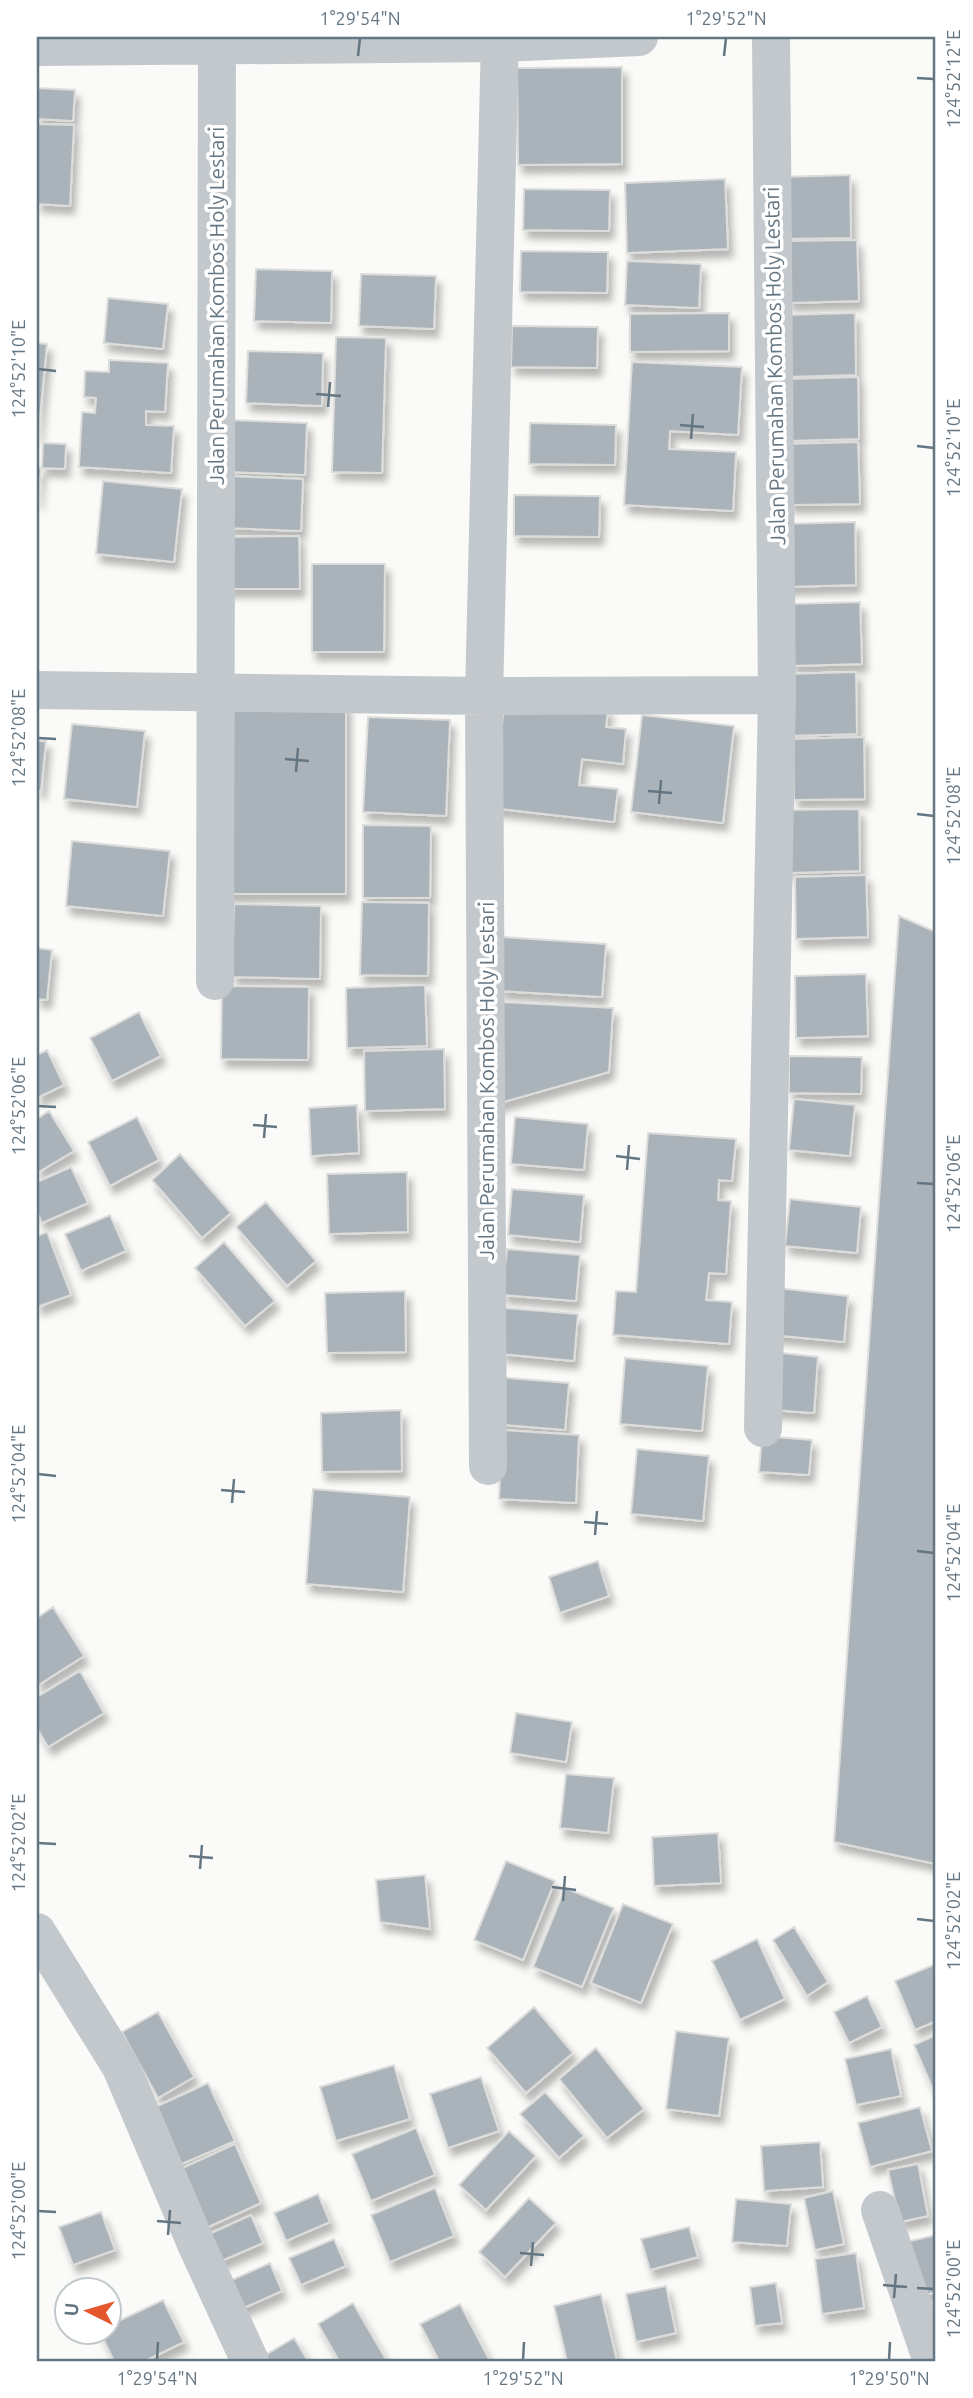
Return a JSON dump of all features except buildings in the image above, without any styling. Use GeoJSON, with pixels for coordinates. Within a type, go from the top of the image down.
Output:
{"type":"FeatureCollection","features":[{"type":"Feature","properties":{"kind":"street"},"geometry":{"type":"LineString","coordinates":[[37,47],[217,41],[639,37]]}},
{"type":"Feature","properties":{"kind":"street","name":"Jalan Perumahan Kombos Holy Lestari"},"geometry":{"type":"LineString","coordinates":[[763,1428],[777,695],[771,37]]}},
{"type":"Feature","properties":{"kind":"street","name":"Jalan Perumahan Kombos Holy Lestari"},"geometry":{"type":"LineString","coordinates":[[488,1466],[484,696],[501,40]]}},
{"type":"Feature","properties":{"kind":"street","name":"Jalan Perumahan Kombos Holy Lestari"},"geometry":{"type":"LineString","coordinates":[[215,981],[217,41]]}},
{"type":"Feature","properties":{"kind":"street"},"geometry":{"type":"LineString","coordinates":[[37,690],[484,696],[777,695]]}},
{"type":"Feature","properties":{"kind":"street"},"geometry":{"type":"LineString","coordinates":[[37,1931],[121,2067],[197,2246],[250,2361]]}},
{"type":"Feature","properties":{"kind":"street"},"geometry":{"type":"LineString","coordinates":[[880,2210],[932,2361]]}}]}
